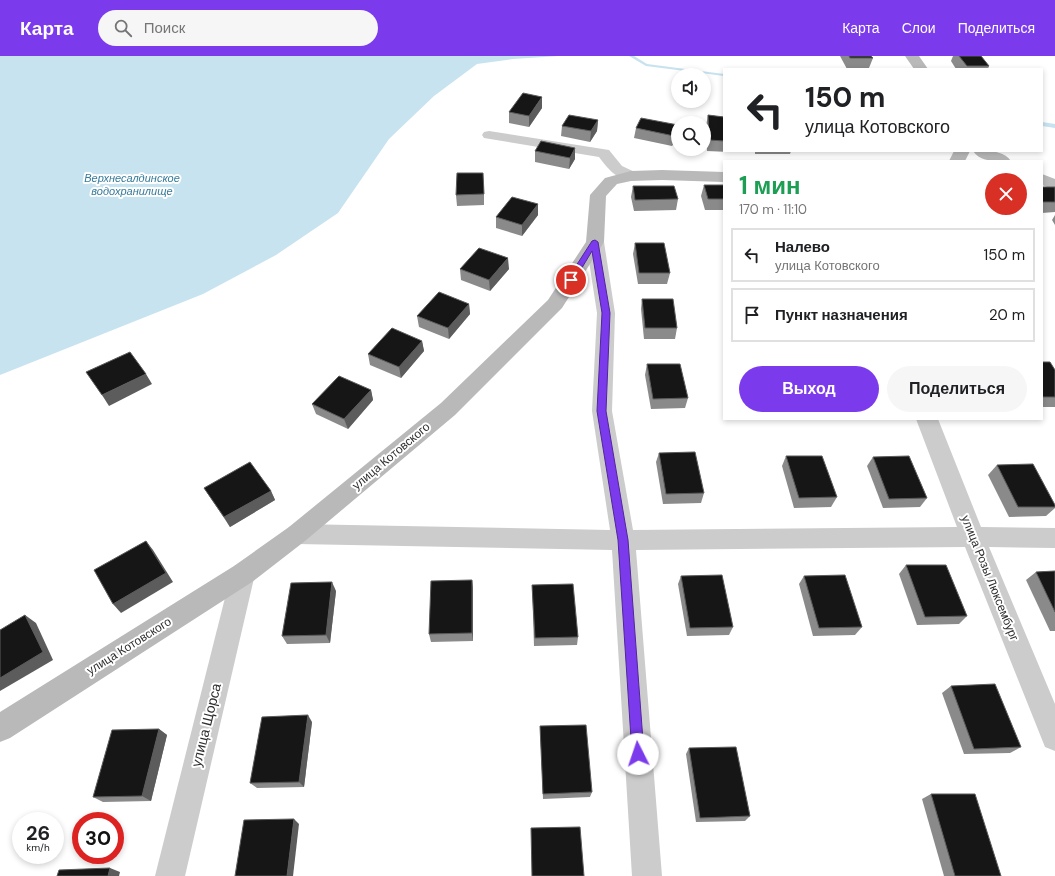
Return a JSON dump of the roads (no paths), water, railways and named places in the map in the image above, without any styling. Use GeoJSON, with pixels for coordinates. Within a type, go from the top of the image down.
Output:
{"type":"FeatureCollection","features":[{"type":"Feature","properties":{"kind":"street"},"geometry":{"type":"LineString","coordinates":[[912,56],[920,68]]}},
{"type":"Feature","properties":{"kind":"street"},"geometry":{"type":"LineString","coordinates":[[489,135],[604,153],[616,169],[631,176]]}},
{"type":"Feature","properties":{"kind":"street"},"geometry":{"type":"LineString","coordinates":[[983,152],[1001,160]]}},
{"type":"Feature","properties":{"kind":"street","name":"улица Котовского"},"geometry":{"type":"LineString","coordinates":[[0,728],[243,574],[297,534],[448,409],[555,304],[595,242],[598,195],[611,181],[631,176],[662,175],[723,177]]}},
{"type":"Feature","properties":{"kind":"street"},"geometry":{"type":"LineString","coordinates":[[1043,179],[1055,185]]}},
{"type":"Feature","properties":{"kind":"street"},"geometry":{"type":"LineString","coordinates":[[595,242],[606,313],[602,411],[623,540],[647,876]]}},
{"type":"Feature","properties":{"kind":"street","name":"улица Розы Люксембург"},"geometry":{"type":"LineString","coordinates":[[927,420],[973,537],[1055,737]]}},
{"type":"Feature","properties":{"kind":"street"},"geometry":{"type":"LineString","coordinates":[[297,534],[623,540],[973,537],[1055,538]]}},
{"type":"Feature","properties":{"kind":"street","name":"улица Щорса"},"geometry":{"type":"LineString","coordinates":[[170,876],[243,574]]}},
{"type":"Feature","properties":{"kind":"water","name":"Верхнесалдинское водохранилище"},"geometry":{"type":"Polygon","coordinates":[[[0,56],[559,56],[513,59],[477,64],[434,96],[389,139],[338,213],[276,255],[203,294],[0,375],[0,56]]]}},
{"type":"Feature","properties":{"kind":"waterway"},"geometry":{"type":"LineString","coordinates":[[631,56],[646,65],[723,75]]}},
{"type":"Feature","properties":{"kind":"waterway"},"geometry":{"type":"LineString","coordinates":[[1043,124],[1055,126]]}}]}
